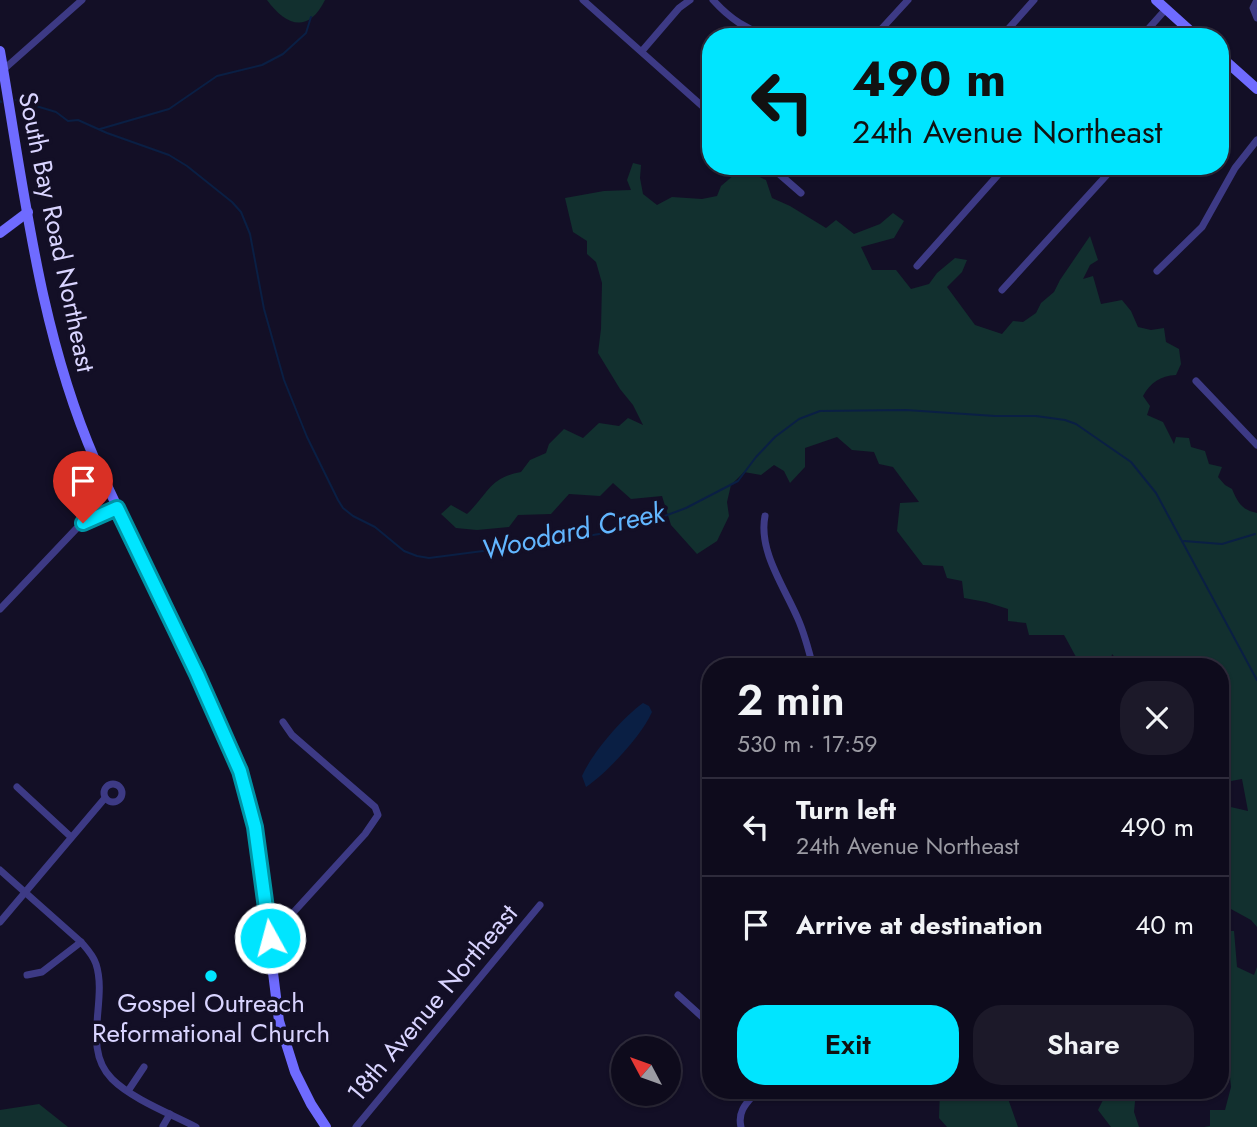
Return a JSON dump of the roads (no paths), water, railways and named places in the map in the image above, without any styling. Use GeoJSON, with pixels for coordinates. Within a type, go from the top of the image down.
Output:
{"type":"FeatureCollection","features":[{"type":"Feature","properties":{"kind":"street"},"geometry":{"type":"LineString","coordinates":[[3,70],[82,0]]}},
{"type":"Feature","properties":{"kind":"street"},"geometry":{"type":"LineString","coordinates":[[583,0],[702,106]]}},
{"type":"Feature","properties":{"kind":"street"},"geometry":{"type":"LineString","coordinates":[[642,51],[679,8],[690,0]]}},
{"type":"Feature","properties":{"kind":"street"},"geometry":{"type":"LineString","coordinates":[[713,0],[744,28]]}},
{"type":"Feature","properties":{"kind":"street"},"geometry":{"type":"LineString","coordinates":[[882,28],[908,0]]}},
{"type":"Feature","properties":{"kind":"street"},"geometry":{"type":"LineString","coordinates":[[1009,28],[1034,0]]}},
{"type":"Feature","properties":{"kind":"street"},"geometry":{"type":"LineString","coordinates":[[1156,0],[1187,28]]}},
{"type":"Feature","properties":{"kind":"street"},"geometry":{"type":"LineString","coordinates":[[1257,1],[1253,8],[1257,18]]}},
{"type":"Feature","properties":{"kind":"street"},"geometry":{"type":"LineString","coordinates":[[1148,28],[1166,9]]}},
{"type":"Feature","properties":{"kind":"street","name":"South Bay Road Northeast"},"geometry":{"type":"LineString","coordinates":[[0,51],[45,304],[60,364],[80,424],[117,508],[240,771],[255,827],[279,1021],[303,1088],[326,1127]]}},
{"type":"Feature","properties":{"kind":"street"},"geometry":{"type":"LineString","coordinates":[[1229,67],[1257,89]]}},
{"type":"Feature","properties":{"kind":"street"},"geometry":{"type":"LineString","coordinates":[[1157,271],[1202,227],[1235,168],[1257,140]]}},
{"type":"Feature","properties":{"kind":"street"},"geometry":{"type":"LineString","coordinates":[[780,175],[801,193]]}},
{"type":"Feature","properties":{"kind":"street"},"geometry":{"type":"LineString","coordinates":[[917,266],[998,175]]}},
{"type":"Feature","properties":{"kind":"street"},"geometry":{"type":"LineString","coordinates":[[1002,290],[1107,175]]}},
{"type":"Feature","properties":{"kind":"street"},"geometry":{"type":"LineString","coordinates":[[0,233],[28,212]]}},
{"type":"Feature","properties":{"kind":"street"},"geometry":{"type":"LineString","coordinates":[[1196,381],[1257,445]]}},
{"type":"Feature","properties":{"kind":"street"},"geometry":{"type":"LineString","coordinates":[[0,608],[76,529],[117,508]]}},
{"type":"Feature","properties":{"kind":"street"},"geometry":{"type":"LineString","coordinates":[[765,516],[764,533],[770,558],[802,627],[811,658]]}},
{"type":"Feature","properties":{"kind":"street"},"geometry":{"type":"LineString","coordinates":[[270,938],[365,834],[377,815],[375,807],[292,736],[283,722]]}},
{"type":"Feature","properties":{"kind":"street"},"geometry":{"type":"LineString","coordinates":[[17,787],[71,837]]}},
{"type":"Feature","properties":{"kind":"street"},"geometry":{"type":"LineString","coordinates":[[0,922],[105,798]]}},
{"type":"Feature","properties":{"kind":"street"},"geometry":{"type":"LineString","coordinates":[[0,870],[81,942],[92,956],[98,974],[97,1041],[100,1059],[112,1079],[128,1091],[196,1127]]}},
{"type":"Feature","properties":{"kind":"street","name":"18th Avenue Northeast"},"geometry":{"type":"LineString","coordinates":[[356,1127],[540,905]]}},
{"type":"Feature","properties":{"kind":"street"},"geometry":{"type":"LineString","coordinates":[[27,975],[43,972],[81,942]]}},
{"type":"Feature","properties":{"kind":"street"},"geometry":{"type":"LineString","coordinates":[[678,995],[702,1017]]}},
{"type":"Feature","properties":{"kind":"street"},"geometry":{"type":"LineString","coordinates":[[128,1091],[144,1067]]}},
{"type":"Feature","properties":{"kind":"street"},"geometry":{"type":"LineString","coordinates":[[741,1127],[742,1109],[750,1099]]}},
{"type":"Feature","properties":{"kind":"street"},"geometry":{"type":"LineString","coordinates":[[163,1126],[170,1114]]}},
{"type":"Feature","properties":{"kind":"water"},"geometry":{"type":"Polygon","coordinates":[[[643,703],[649,706],[652,712],[641,731],[614,763],[586,787],[582,776],[593,757],[617,727],[643,703]]]}},
{"type":"Feature","properties":{"kind":"waterway"},"geometry":{"type":"LineString","coordinates":[[100,129],[169,109],[217,76],[262,65],[283,54],[306,33],[311,17]]}},
{"type":"Feature","properties":{"kind":"waterway","name":"Woodard Creek"},"geometry":{"type":"LineString","coordinates":[[16,100],[56,112],[68,121],[78,120],[169,155],[187,166],[241,212],[250,234],[264,309],[284,380],[307,437],[343,508],[375,527],[404,551],[429,558],[546,543],[605,533],[651,521],[686,508],[738,481],[775,437],[799,419],[820,411],[906,410],[1036,416],[1065,420],[1076,424],[1131,462],[1156,493],[1257,680]]}},
{"type":"Feature","properties":{"kind":"waterway"},"geometry":{"type":"LineString","coordinates":[[1184,541],[1222,544],[1255,534]]}},
{"type":"Feature","properties":{"kind":"place","name":"Gospel Outreach Reformational Church"},"geometry":{"type":"Point","coordinates":[211,976]}}]}
